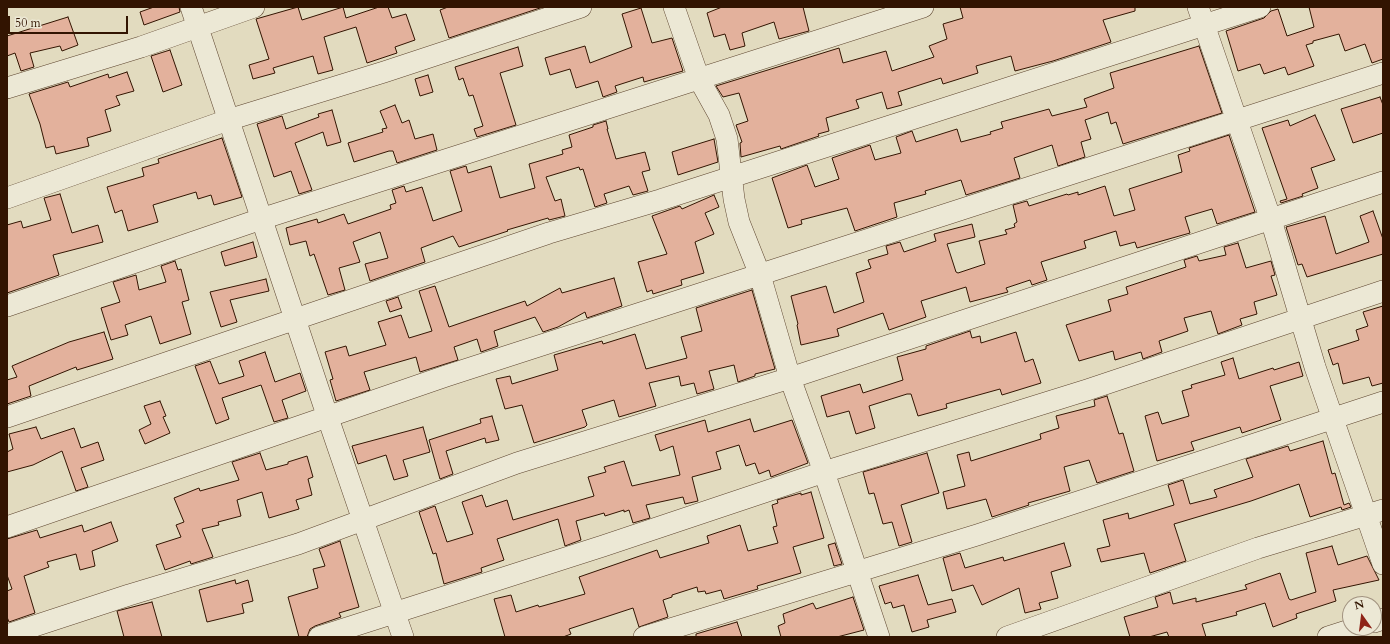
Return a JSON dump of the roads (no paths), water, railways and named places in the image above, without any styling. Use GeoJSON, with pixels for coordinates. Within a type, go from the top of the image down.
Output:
{"type":"FeatureCollection","features":[{"type":"Feature","properties":{"kind":"street"},"geometry":{"type":"LineString","coordinates":[[191,7],[294,318],[396,612],[403,637]]}},
{"type":"Feature","properties":{"kind":"street"},"geometry":{"type":"LineString","coordinates":[[7,88],[141,46],[254,7]]}},
{"type":"Feature","properties":{"kind":"street"},"geometry":{"type":"LineString","coordinates":[[7,198],[228,120],[384,72],[582,7]]}},
{"type":"Feature","properties":{"kind":"street"},"geometry":{"type":"LineString","coordinates":[[674,7],[699,79],[719,115],[725,133],[739,222],[760,275],[790,378],[824,472],[879,637]]}},
{"type":"Feature","properties":{"kind":"street"},"geometry":{"type":"LineString","coordinates":[[7,306],[261,219],[923,7]]}},
{"type":"Feature","properties":{"kind":"street"},"geometry":{"type":"LineString","coordinates":[[7,417],[294,318],[549,233],[660,200],[958,103],[1201,17],[1260,7]]}},
{"type":"Feature","properties":{"kind":"street"},"geometry":{"type":"LineString","coordinates":[[1201,17],[1271,220],[1300,319],[1334,418],[1375,512],[1383,564]]}},
{"type":"Feature","properties":{"kind":"street"},"geometry":{"type":"LineString","coordinates":[[7,526],[328,418],[446,376],[1383,73]]}},
{"type":"Feature","properties":{"kind":"street"},"geometry":{"type":"LineString","coordinates":[[7,635],[128,595],[298,544],[516,463],[790,378],[1383,182]]}},
{"type":"Feature","properties":{"kind":"street"},"geometry":{"type":"LineString","coordinates":[[318,637],[603,546],[824,472],[1087,390],[1383,291]]}},
{"type":"Feature","properties":{"kind":"street"},"geometry":{"type":"LineString","coordinates":[[644,637],[857,572],[1383,402]]}},
{"type":"Feature","properties":{"kind":"street"},"geometry":{"type":"LineString","coordinates":[[1007,637],[1258,548],[1375,512]]}},
{"type":"Feature","properties":{"kind":"street"},"geometry":{"type":"LineString","coordinates":[[1328,637],[1342,632]]}}]}
